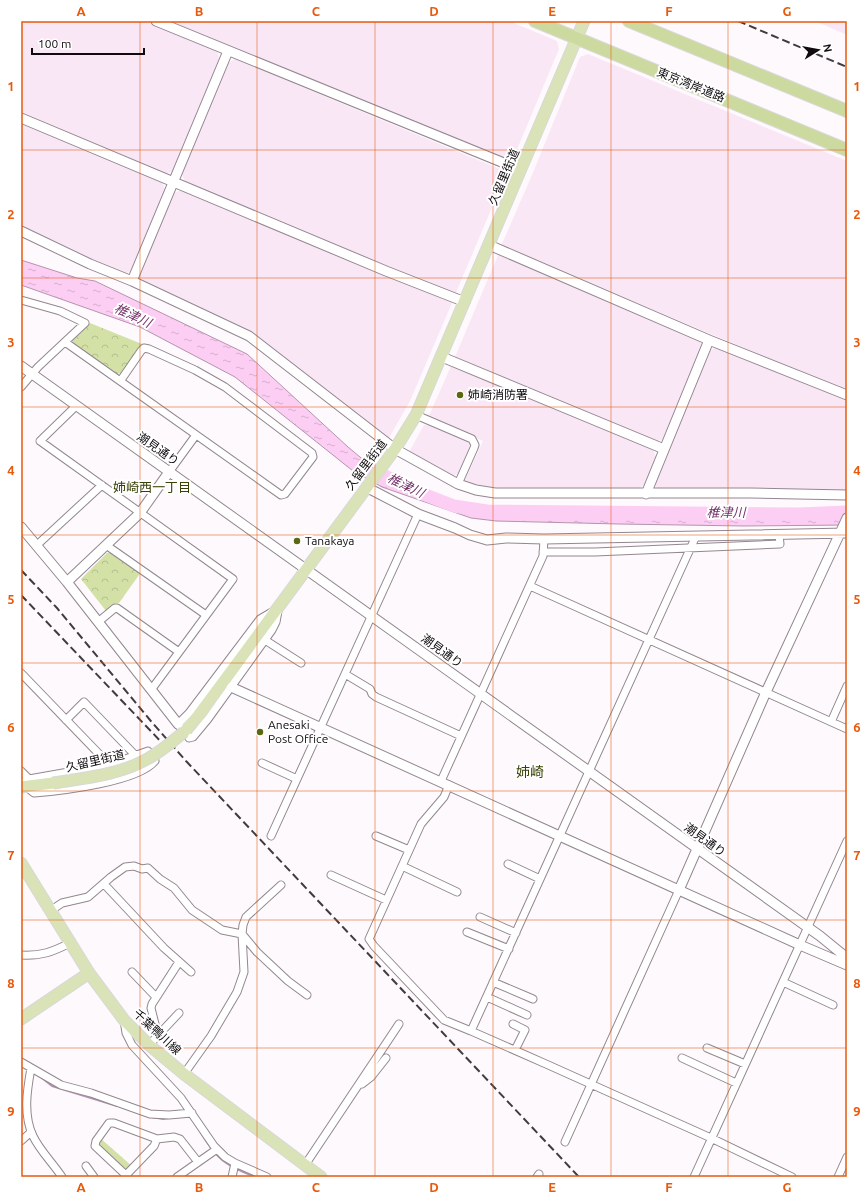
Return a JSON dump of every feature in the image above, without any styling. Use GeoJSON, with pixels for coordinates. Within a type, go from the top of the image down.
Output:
{"type":"FeatureCollection","features":[{"type":"Feature","properties":{"kind":"highway","name":"東京湾岸道路"},"geometry":{"type":"LineString","coordinates":[[535,21],[847,150]]}},
{"type":"Feature","properties":{"kind":"highway"},"geometry":{"type":"LineString","coordinates":[[629,21],[847,111]]}},
{"type":"Feature","properties":{"kind":"main road","name":"久留里街道"},"geometry":{"type":"LineString","coordinates":[[26,784],[53,783],[114,772],[145,760],[168,745],[190,726],[307,570],[335,529],[392,453],[416,415],[442,358],[584,21]]}},
{"type":"Feature","properties":{"kind":"main road","name":"千葉鴨川線"},"geometry":{"type":"LineString","coordinates":[[21,863],[88,973],[124,1020],[149,1045],[184,1074],[321,1177]]}},
{"type":"Feature","properties":{"kind":"main road"},"geometry":{"type":"LineString","coordinates":[[21,1019],[88,973]]}},
{"type":"Feature","properties":{"kind":"street"},"geometry":{"type":"LineString","coordinates":[[156,21],[521,170]]}},
{"type":"Feature","properties":{"kind":"street"},"geometry":{"type":"LineString","coordinates":[[132,281],[228,51]]}},
{"type":"Feature","properties":{"kind":"street"},"geometry":{"type":"LineString","coordinates":[[21,118],[386,271],[465,302]]}},
{"type":"Feature","properties":{"kind":"street"},"geometry":{"type":"LineString","coordinates":[[21,231],[249,336],[392,453],[458,484],[476,490],[495,493],[847,495]]}},
{"type":"Feature","properties":{"kind":"street"},"geometry":{"type":"LineString","coordinates":[[489,245],[709,340],[847,395]]}},
{"type":"Feature","properties":{"kind":"street"},"geometry":{"type":"LineString","coordinates":[[21,300],[60,311],[85,323],[32,374],[21,387]]}},
{"type":"Feature","properties":{"kind":"street"},"geometry":{"type":"LineString","coordinates":[[646,494],[709,340]]}},
{"type":"Feature","properties":{"kind":"street"},"geometry":{"type":"LineString","coordinates":[[65,342],[121,380],[196,436],[281,495],[285,494],[313,457],[312,453],[225,387],[195,370],[149,349],[144,348],[141,351],[121,380]]}},
{"type":"Feature","properties":{"kind":"street"},"geometry":{"type":"LineString","coordinates":[[442,358],[664,449]]}},
{"type":"Feature","properties":{"kind":"street","name":"潮見通り"},"geometry":{"type":"LineString","coordinates":[[21,366],[808,928],[847,958]]}},
{"type":"Feature","properties":{"kind":"street"},"geometry":{"type":"LineString","coordinates":[[21,380],[32,374]]}},
{"type":"Feature","properties":{"kind":"street"},"geometry":{"type":"LineString","coordinates":[[76,406],[40,441],[233,579],[151,690]]}},
{"type":"Feature","properties":{"kind":"street"},"geometry":{"type":"LineString","coordinates":[[416,415],[472,439],[475,445],[458,484]]}},
{"type":"Feature","properties":{"kind":"street"},"geometry":{"type":"LineString","coordinates":[[67,582],[140,513],[196,436]]}},
{"type":"Feature","properties":{"kind":"street"},"geometry":{"type":"LineString","coordinates":[[368,484],[418,514],[470,535],[487,540],[506,538],[627,538],[843,531]]}},
{"type":"Feature","properties":{"kind":"street"},"geometry":{"type":"LineString","coordinates":[[37,545],[102,485]]}},
{"type":"Feature","properties":{"kind":"street"},"geometry":{"type":"LineString","coordinates":[[271,836],[418,514]]}},
{"type":"Feature","properties":{"kind":"street"},"geometry":{"type":"LineString","coordinates":[[565,1142],[679,890],[766,692],[843,531],[847,518]]}},
{"type":"Feature","properties":{"kind":"street"},"geometry":{"type":"LineString","coordinates":[[21,527],[67,582],[180,726],[260,619],[278,609]]}},
{"type":"Feature","properties":{"kind":"street"},"geometry":{"type":"LineString","coordinates":[[543,552],[595,552],[760,546],[780,544],[779,534]]}},
{"type":"Feature","properties":{"kind":"street"},"geometry":{"type":"LineString","coordinates":[[471,1031],[696,536]]}},
{"type":"Feature","properties":{"kind":"street"},"geometry":{"type":"LineString","coordinates":[[626,551],[627,538]]}},
{"type":"Feature","properties":{"kind":"street"},"geometry":{"type":"LineString","coordinates":[[544,539],[543,556],[461,736],[445,783],[444,797],[421,824],[369,939],[444,1020],[515,1050],[711,1138],[792,1177]]}},
{"type":"Feature","properties":{"kind":"street"},"geometry":{"type":"LineString","coordinates":[[106,545],[206,615]]}},
{"type":"Feature","properties":{"kind":"street"},"geometry":{"type":"LineString","coordinates":[[530,586],[649,641],[847,729]]}},
{"type":"Feature","properties":{"kind":"street"},"geometry":{"type":"LineString","coordinates":[[98,622],[115,608],[118,608],[179,652]]}},
{"type":"Feature","properties":{"kind":"street"},"geometry":{"type":"LineString","coordinates":[[187,735],[189,738],[193,737],[208,719],[265,640],[276,622],[278,609]]}},
{"type":"Feature","properties":{"kind":"street"},"geometry":{"type":"LineString","coordinates":[[265,640],[301,663]]}},
{"type":"Feature","properties":{"kind":"street"},"geometry":{"type":"LineString","coordinates":[[21,673],[104,759],[108,765]]}},
{"type":"Feature","properties":{"kind":"street"},"geometry":{"type":"LineString","coordinates":[[345,674],[370,689],[372,694],[376,697],[461,736]]}},
{"type":"Feature","properties":{"kind":"street"},"geometry":{"type":"LineString","coordinates":[[831,722],[847,686]]}},
{"type":"Feature","properties":{"kind":"street"},"geometry":{"type":"LineString","coordinates":[[231,687],[321,726],[560,836],[847,965]]}},
{"type":"Feature","properties":{"kind":"street"},"geometry":{"type":"LineString","coordinates":[[66,720],[84,702],[135,755]]}},
{"type":"Feature","properties":{"kind":"street"},"geometry":{"type":"LineString","coordinates":[[21,771],[26,784],[34,793],[53,792],[129,776],[150,766],[155,760],[148,751],[108,765],[26,784]]}},
{"type":"Feature","properties":{"kind":"street"},"geometry":{"type":"LineString","coordinates":[[262,762],[297,779]]}},
{"type":"Feature","properties":{"kind":"street"},"geometry":{"type":"LineString","coordinates":[[376,836],[409,850]]}},
{"type":"Feature","properties":{"kind":"street"},"geometry":{"type":"LineString","coordinates":[[694,1177],[847,841]]}},
{"type":"Feature","properties":{"kind":"street"},"geometry":{"type":"LineString","coordinates":[[508,864],[540,879]]}},
{"type":"Feature","properties":{"kind":"street"},"geometry":{"type":"LineString","coordinates":[[50,911],[62,903],[88,898],[111,877],[125,867],[134,866],[142,869],[148,868],[160,879],[174,888],[192,910],[222,930],[242,934],[257,952],[288,981],[307,995]]}},
{"type":"Feature","properties":{"kind":"street"},"geometry":{"type":"LineString","coordinates":[[402,866],[457,892]]}},
{"type":"Feature","properties":{"kind":"street"},"geometry":{"type":"LineString","coordinates":[[331,875],[386,900]]}},
{"type":"Feature","properties":{"kind":"street"},"geometry":{"type":"LineString","coordinates":[[104,884],[164,948],[191,972]]}},
{"type":"Feature","properties":{"kind":"street"},"geometry":{"type":"LineString","coordinates":[[184,1074],[211,1036],[237,992],[244,972],[242,934],[246,917],[281,885]]}},
{"type":"Feature","properties":{"kind":"street"},"geometry":{"type":"LineString","coordinates":[[480,917],[516,933]]}},
{"type":"Feature","properties":{"kind":"street"},"geometry":{"type":"LineString","coordinates":[[467,932],[508,949]]}},
{"type":"Feature","properties":{"kind":"street"},"geometry":{"type":"LineString","coordinates":[[21,955],[36,955],[51,952],[70,943]]}},
{"type":"Feature","properties":{"kind":"street"},"geometry":{"type":"LineString","coordinates":[[158,1036],[151,1008],[152,1004],[179,962]]}},
{"type":"Feature","properties":{"kind":"street"},"geometry":{"type":"LineString","coordinates":[[132,972],[156,997]]}},
{"type":"Feature","properties":{"kind":"street"},"geometry":{"type":"LineString","coordinates":[[493,982],[533,999]]}},
{"type":"Feature","properties":{"kind":"street"},"geometry":{"type":"LineString","coordinates":[[783,982],[832,1005]]}},
{"type":"Feature","properties":{"kind":"street"},"geometry":{"type":"LineString","coordinates":[[487,997],[527,1015]]}},
{"type":"Feature","properties":{"kind":"street"},"geometry":{"type":"LineString","coordinates":[[149,1045],[179,1013]]}},
{"type":"Feature","properties":{"kind":"street"},"geometry":{"type":"LineString","coordinates":[[124,1020],[126,1033],[132,1045],[181,1098],[201,1128],[225,1157],[267,1177]]}},
{"type":"Feature","properties":{"kind":"street"},"geometry":{"type":"LineString","coordinates":[[305,1165],[399,1024]]}},
{"type":"Feature","properties":{"kind":"street"},"geometry":{"type":"LineString","coordinates":[[513,1024],[525,1030],[515,1050]]}},
{"type":"Feature","properties":{"kind":"street"},"geometry":{"type":"LineString","coordinates":[[707,1048],[745,1064]]}},
{"type":"Feature","properties":{"kind":"street"},"geometry":{"type":"LineString","coordinates":[[357,1087],[371,1077],[386,1058]]}},
{"type":"Feature","properties":{"kind":"street"},"geometry":{"type":"LineString","coordinates":[[682,1058],[736,1083]]}},
{"type":"Feature","properties":{"kind":"street"},"geometry":{"type":"LineString","coordinates":[[22,1065],[31,1068],[61,1085],[150,1114],[169,1115],[192,1113]]}},
{"type":"Feature","properties":{"kind":"street"},"geometry":{"type":"LineString","coordinates":[[31,1068],[26,1115],[28,1126],[39,1146],[61,1177]]}},
{"type":"Feature","properties":{"kind":"street"},"geometry":{"type":"LineString","coordinates":[[157,1140],[154,1146],[127,1176],[95,1146],[96,1141],[109,1124],[114,1124],[157,1140],[174,1137],[180,1139],[198,1162]]}},
{"type":"Feature","properties":{"kind":"street"},"geometry":{"type":"LineString","coordinates":[[21,1140],[31,1132]]}},
{"type":"Feature","properties":{"kind":"street"},"geometry":{"type":"LineString","coordinates":[[177,1177],[217,1148]]}},
{"type":"Feature","properties":{"kind":"street"},"geometry":{"type":"LineString","coordinates":[[842,1174],[847,1157]]}},
{"type":"Feature","properties":{"kind":"street"},"geometry":{"type":"LineString","coordinates":[[232,1177],[235,1163]]}},
{"type":"Feature","properties":{"kind":"street"},"geometry":{"type":"LineString","coordinates":[[86,1166],[94,1177]]}},
{"type":"Feature","properties":{"kind":"shaded area"},"geometry":{"type":"Polygon","coordinates":[[[21,21],[145,21],[217,51],[219,59],[173,171],[166,174],[21,114],[21,21]]]}},
{"type":"Feature","properties":{"kind":"shaded area"},"geometry":{"type":"Polygon","coordinates":[[[167,21],[509,21],[557,41],[559,49],[511,164],[167,21]]]}},
{"type":"Feature","properties":{"kind":"shaded area"},"geometry":{"type":"Polygon","coordinates":[[[815,21],[847,21],[847,35],[815,21]]]}},
{"type":"Feature","properties":{"kind":"shaded area"},"geometry":{"type":"Polygon","coordinates":[[[588,54],[847,161],[847,391],[501,246],[532,175],[580,57],[588,54]]]}},
{"type":"Feature","properties":{"kind":"shaded area"},"geometry":{"type":"Polygon","coordinates":[[[235,59],[507,172],[455,295],[185,182],[182,174],[228,63],[235,59]]]}},
{"type":"Feature","properties":{"kind":"shaded area"},"geometry":{"type":"Polygon","coordinates":[[[21,123],[162,182],[165,190],[132,271],[124,274],[21,226],[21,123]]]}},
{"type":"Feature","properties":{"kind":"shaded area"},"geometry":{"type":"Polygon","coordinates":[[[182,190],[452,303],[410,401],[389,438],[249,331],[143,282],[139,274],[173,193],[182,190]]]}},
{"type":"Feature","properties":{"kind":"shaded area"},"geometry":{"type":"Polygon","coordinates":[[[498,255],[699,339],[702,347],[663,439],[656,442],[455,357],[498,255]]]}},
{"type":"Feature","properties":{"kind":"shaded area"},"geometry":{"type":"Polygon","coordinates":[[[718,347],[847,400],[847,491],[658,489],[654,484],[710,350],[718,347]]]}},
{"type":"Feature","properties":{"kind":"shaded area"},"geometry":{"type":"Polygon","coordinates":[[[451,366],[653,450],[656,457],[645,484],[638,489],[507,489],[464,482],[483,441],[428,418],[451,366]]]}},
{"type":"Feature","properties":{"kind":"shaded area"},"geometry":{"type":"Polygon","coordinates":[[[429,424],[469,440],[471,447],[459,473],[451,477],[409,452],[424,425],[429,424]]]}},
{"type":"Feature","properties":{"kind":"green space"},"geometry":{"type":"Polygon","coordinates":[[[90,323],[142,344],[121,373],[117,374],[72,343],[72,340],[90,323]]]}},
{"type":"Feature","properties":{"kind":"green space"},"geometry":{"type":"Polygon","coordinates":[[[112,552],[139,572],[139,575],[119,603],[116,603],[106,611],[81,579],[107,553],[112,552]]]}},
{"type":"Feature","properties":{"kind":"green space"},"geometry":{"type":"Polygon","coordinates":[[[99,1137],[133,1167],[126,1175],[95,1146],[99,1137]]]}},
{"type":"Feature","properties":{"kind":"water"},"geometry":{"type":"Polygon","coordinates":[[[21,260],[77,278],[95,281],[247,354],[348,447],[378,472],[423,494],[454,506],[487,511],[799,514],[847,512],[847,525],[744,526],[619,524],[496,521],[471,518],[382,487],[353,471],[235,377],[140,327],[21,285],[21,260]]]}},
{"type":"Feature","properties":{"kind":"waterway","name":"椎津川"},"geometry":{"type":"LineString","coordinates":[[383,475],[423,494],[454,506],[487,511],[799,514],[847,512]]}},
{"type":"Feature","properties":{"kind":"waterway"},"geometry":{"type":"LineString","coordinates":[[42,1078],[52,1086],[117,1106]]}},
{"type":"Feature","properties":{"kind":"waterway"},"geometry":{"type":"LineString","coordinates":[[152,1117],[163,1119],[169,1118]]}},
{"type":"Feature","properties":{"kind":"waterway"},"geometry":{"type":"LineString","coordinates":[[200,1131],[211,1148],[229,1165],[256,1177]]}},
{"type":"Feature","properties":{"kind":"railway"},"geometry":{"type":"LineString","coordinates":[[738,21],[847,67]]}},
{"type":"Feature","properties":{"kind":"railway"},"geometry":{"type":"LineString","coordinates":[[21,570],[57,608],[186,761],[579,1177]]}},
{"type":"Feature","properties":{"kind":"railway"},"geometry":{"type":"LineString","coordinates":[[21,595],[166,747]]}},
{"type":"Feature","properties":{"kind":"place","name":"姉崎消防署"},"geometry":{"type":"Point","coordinates":[460,395]}},
{"type":"Feature","properties":{"kind":"place","name":"Tanakaya"},"geometry":{"type":"Point","coordinates":[297,541]}},
{"type":"Feature","properties":{"kind":"place","name":"Anesaki Post Office"},"geometry":{"type":"Point","coordinates":[260,732]}},
{"type":"Feature","properties":{"kind":"district","name":"姉崎西一丁目"},"geometry":{"type":"Point","coordinates":[152,487]}},
{"type":"Feature","properties":{"kind":"district","name":"姉崎"},"geometry":{"type":"Point","coordinates":[530,772]}}]}
